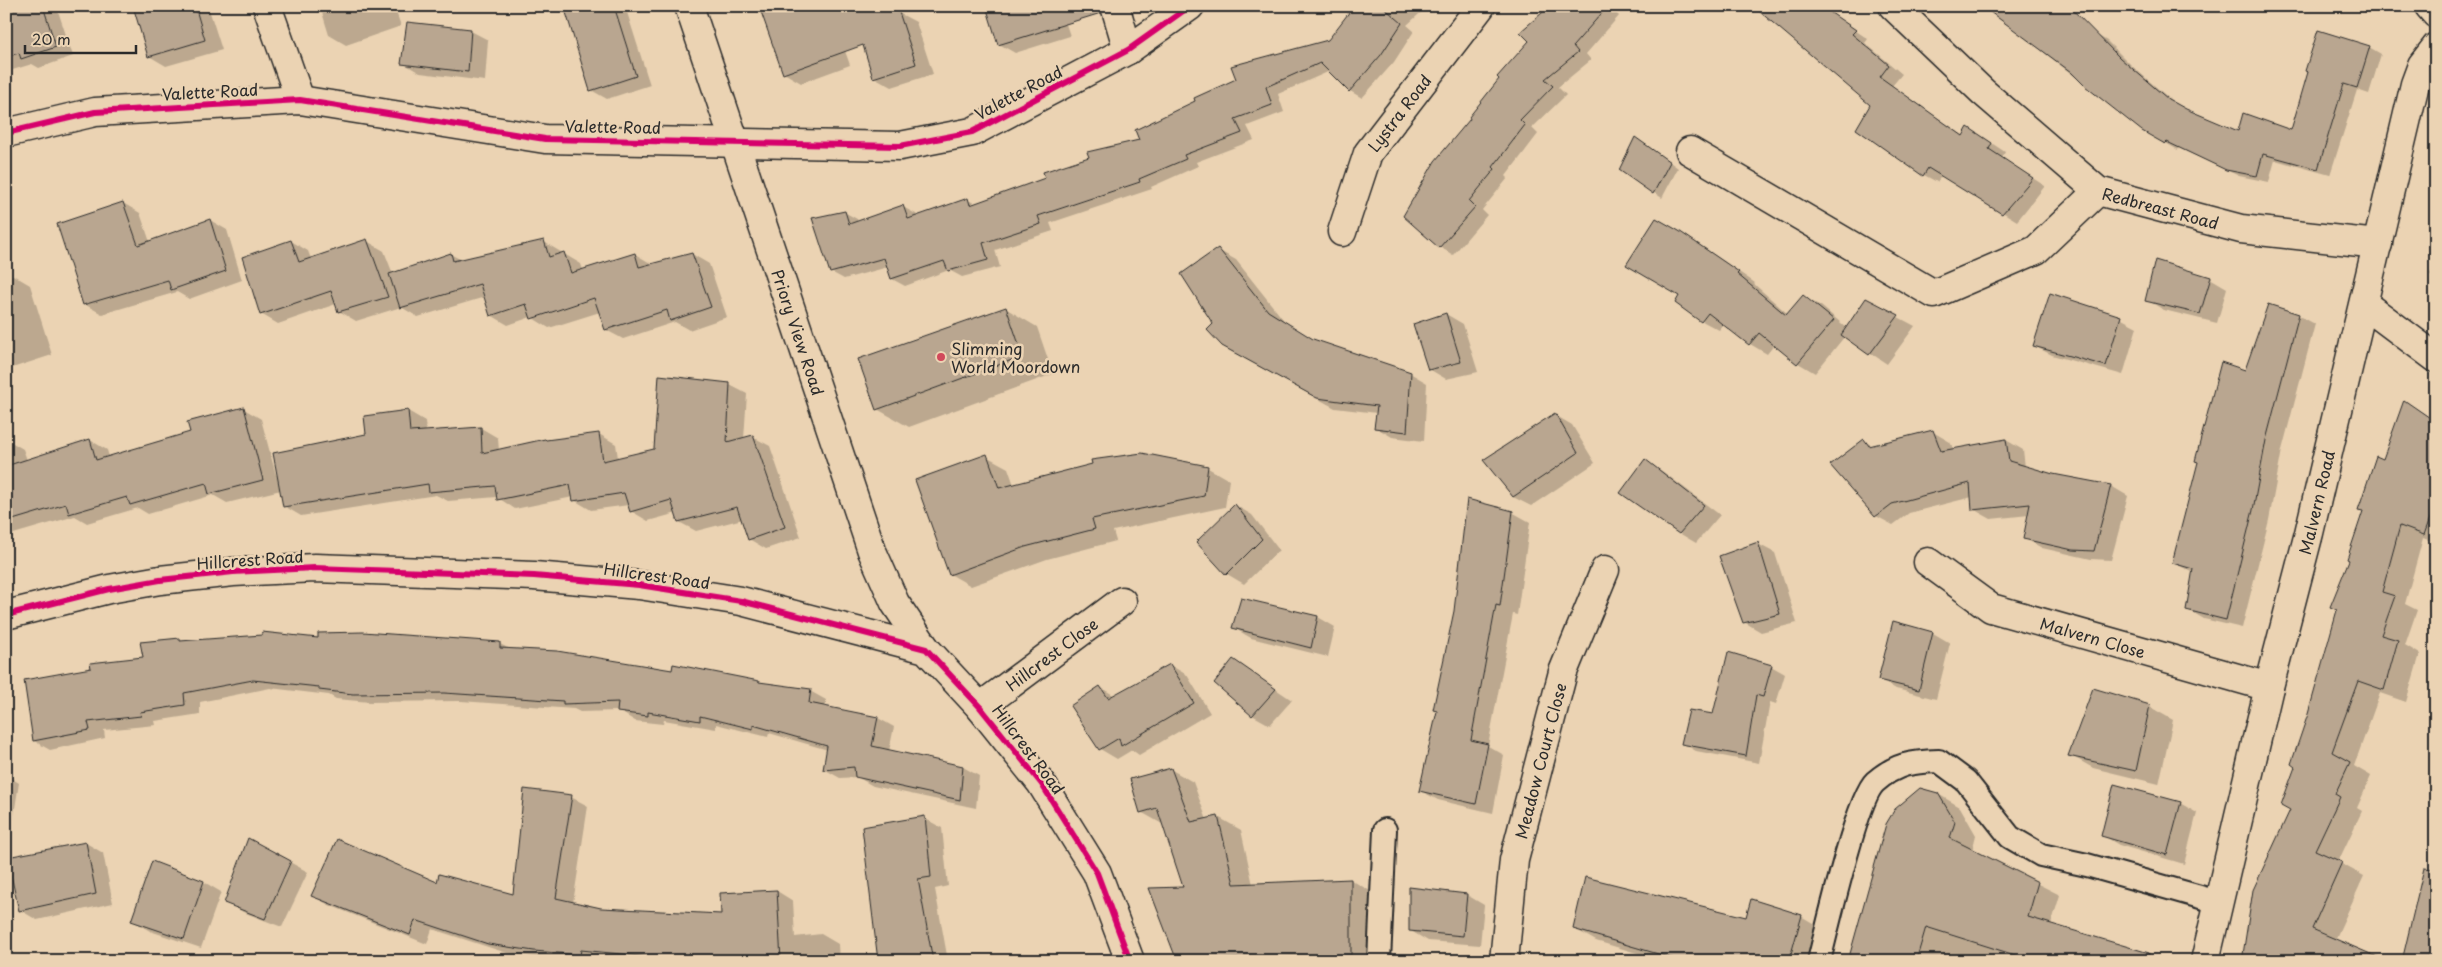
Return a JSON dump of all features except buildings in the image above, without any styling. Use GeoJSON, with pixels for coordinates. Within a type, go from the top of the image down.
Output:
{"type":"FeatureCollection","features":[{"type":"Feature","properties":{"kind":"street"},"geometry":{"type":"LineString","coordinates":[[267,6],[300,100]]}},
{"type":"Feature","properties":{"kind":"street","name":"Priory View Road"},"geometry":{"type":"LineString","coordinates":[[689,6],[872,551],[895,603],[926,649]]}},
{"type":"Feature","properties":{"kind":"street"},"geometry":{"type":"LineString","coordinates":[[1115,6],[1128,50]]}},
{"type":"Feature","properties":{"kind":"street","name":"Valette Road"},"geometry":{"type":"LineString","coordinates":[[6,133],[95,112],[300,100],[545,138],[900,146],[972,132],[1128,50],[1190,6]]}},
{"type":"Feature","properties":{"kind":"street","name":"Lystra Road"},"geometry":{"type":"LineString","coordinates":[[1342,232],[1368,153],[1481,6]]}},
{"type":"Feature","properties":{"kind":"street","name":"Redbreast Road"},"geometry":{"type":"LineString","coordinates":[[1893,6],[1983,92],[2098,191],[2240,229],[2378,244]]}},
{"type":"Feature","properties":{"kind":"street","name":"Malvern Road"},"geometry":{"type":"LineString","coordinates":[[2205,961],[2270,687],[2310,533],[2415,84],[2422,65],[2436,47]]}},
{"type":"Feature","properties":{"kind":"street"},"geometry":{"type":"LineString","coordinates":[[1690,151],[1934,294],[2036,250],[2098,191]]}},
{"type":"Feature","properties":{"kind":"street"},"geometry":{"type":"LineString","coordinates":[[2364,304],[2436,358]]}},
{"type":"Feature","properties":{"kind":"street","name":"Malvern Close"},"geometry":{"type":"LineString","coordinates":[[1928,562],[1991,608],[2270,687]]}},
{"type":"Feature","properties":{"kind":"street","name":"Hillcrest Road"},"geometry":{"type":"LineString","coordinates":[[6,615],[110,589],[160,580],[233,572],[315,568],[534,576],[639,584],[742,601],[926,649],[980,707],[1041,783],[1097,872],[1130,961]]}},
{"type":"Feature","properties":{"kind":"street","name":"Meadow Court Close"},"geometry":{"type":"LineString","coordinates":[[1504,961],[1517,850],[1563,672],[1605,570]]}},
{"type":"Feature","properties":{"kind":"street","name":"Hillcrest Close"},"geometry":{"type":"LineString","coordinates":[[980,707],[1122,601]]}},
{"type":"Feature","properties":{"kind":"lane"},"geometry":{"type":"LineString","coordinates":[[1819,961],[1861,807],[1874,783],[1905,763],[1939,761],[1966,781],[2010,837],[2041,854],[2218,902]]}},
{"type":"Feature","properties":{"kind":"lane"},"geometry":{"type":"LineString","coordinates":[[1379,961],[1385,830]]}},
{"type":"Feature","properties":{"kind":"cycle path"},"geometry":{"type":"LineString","coordinates":[[6,133],[95,112],[300,100],[545,139],[900,146],[972,132],[1128,50],[1190,6]]}},
{"type":"Feature","properties":{"kind":"cycle path"},"geometry":{"type":"LineString","coordinates":[[6,615],[109,589],[160,580],[233,572],[315,568],[534,576],[639,585],[741,601],[926,649],[980,707],[1041,783],[1097,873],[1130,961]]}},
{"type":"Feature","properties":{"kind":"place","name":"Slimming World Moordown"},"geometry":{"type":"Point","coordinates":[941,357]}}]}
